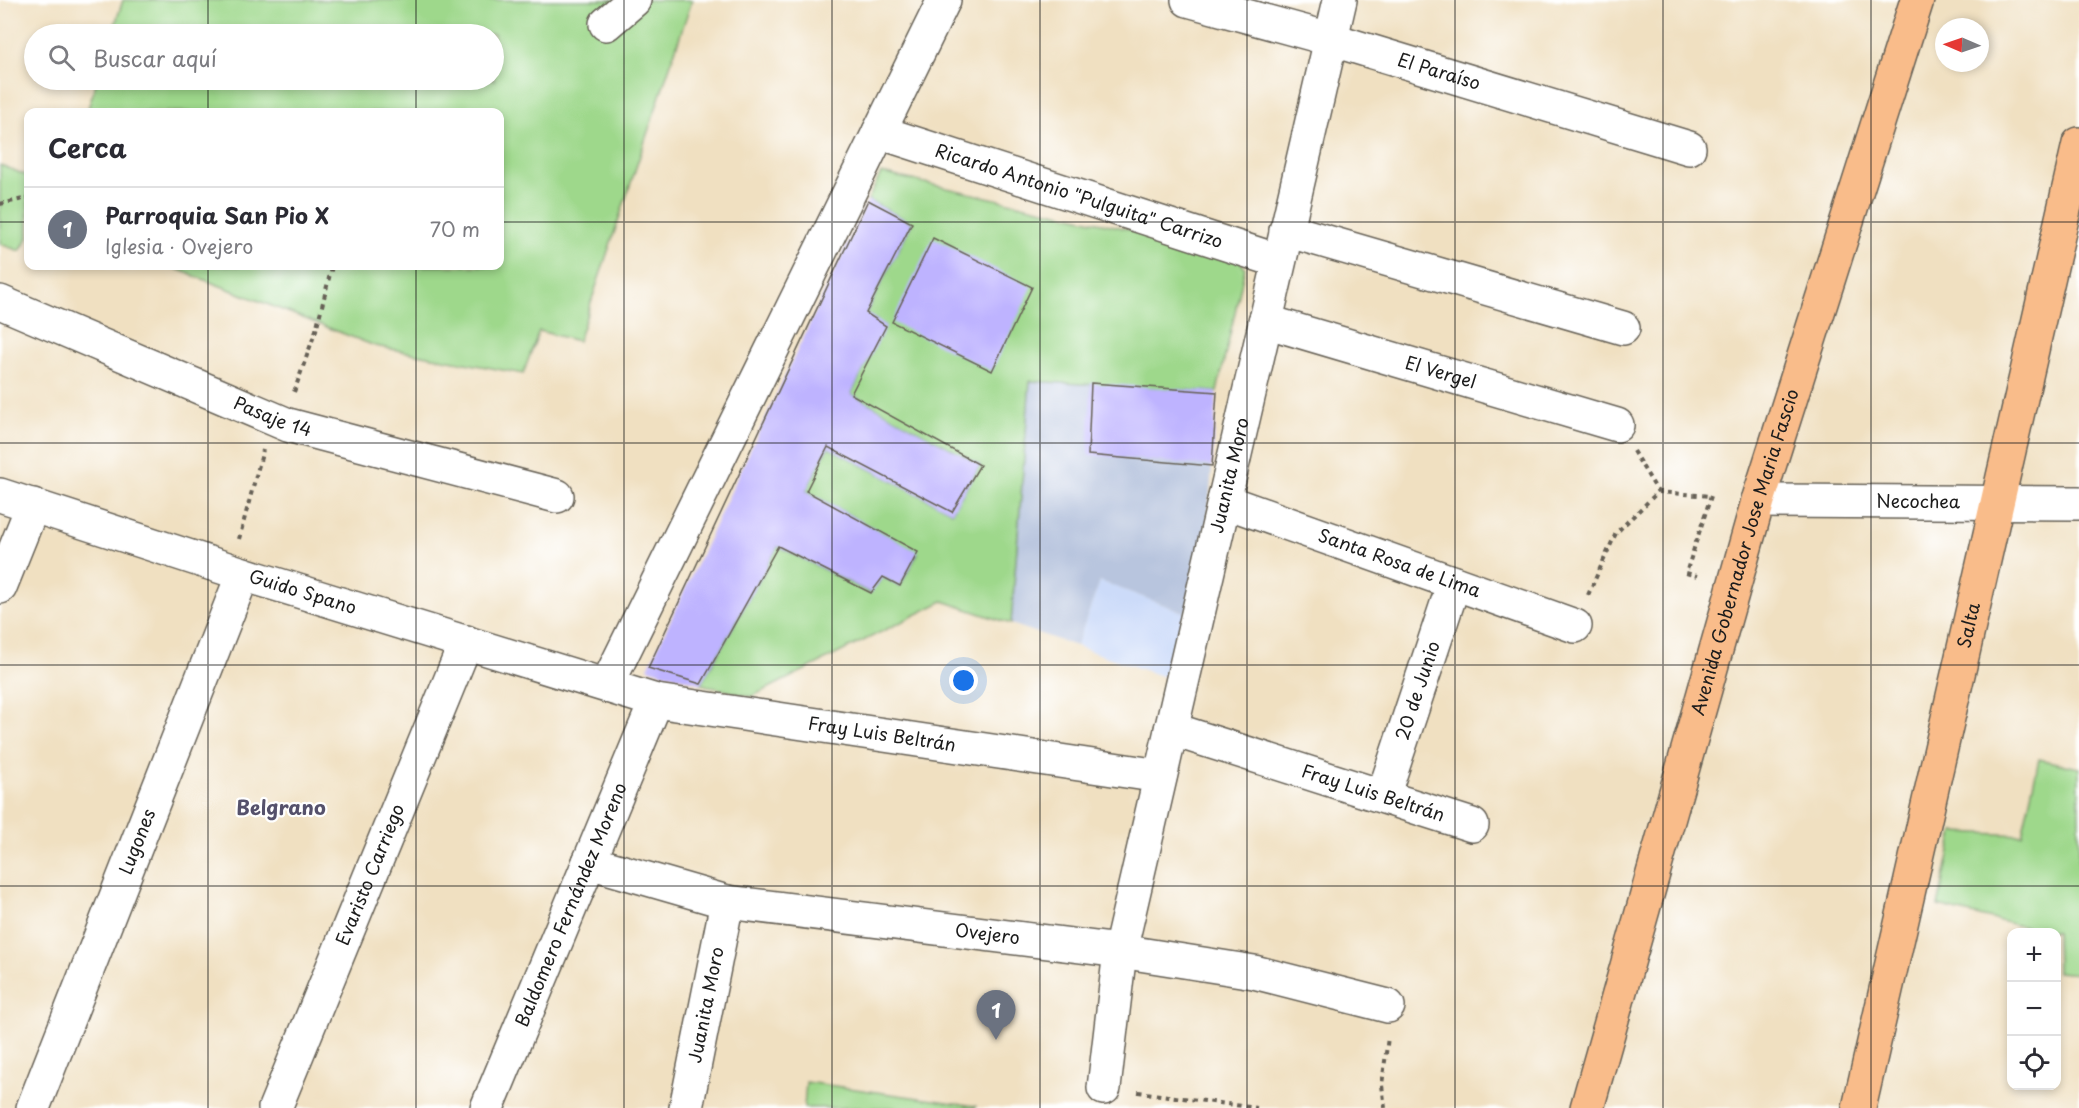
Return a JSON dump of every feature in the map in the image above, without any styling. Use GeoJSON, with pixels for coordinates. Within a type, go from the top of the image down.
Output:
{"type":"FeatureCollection","features":[{"type":"Feature","properties":{"kind":"main road","name":"Avenida Gobernador Jose Maria Fascio"},"geometry":{"type":"LineString","coordinates":[[1587,1108],[1758,501],[1917,0]]}},
{"type":"Feature","properties":{"kind":"main road","name":"Salta"},"geometry":{"type":"LineString","coordinates":[[1859,1108],[2079,144]]}},
{"type":"Feature","properties":{"kind":"street"},"geometry":{"type":"LineString","coordinates":[[606,24],[634,0]]}},
{"type":"Feature","properties":{"kind":"street"},"geometry":{"type":"LineString","coordinates":[[607,685],[944,0]]}},
{"type":"Feature","properties":{"kind":"street","name":"El Paraíso"},"geometry":{"type":"LineString","coordinates":[[1188,0],[1330,39],[1689,148]]}},
{"type":"Feature","properties":{"kind":"street","name":"Juanita Moro"},"geometry":{"type":"LineString","coordinates":[[1104,1088],[1120,951],[1340,0]]}},
{"type":"Feature","properties":{"kind":"street","name":"Ricardo Antonio \"Pulguita\" Carrizo"},"geometry":{"type":"LineString","coordinates":[[879,132],[1279,261]]}},
{"type":"Feature","properties":{"kind":"street"},"geometry":{"type":"LineString","coordinates":[[1286,230],[1623,328]]}},
{"type":"Feature","properties":{"kind":"street","name":"Pasaje 14"},"geometry":{"type":"LineString","coordinates":[[0,302],[288,425],[557,496]]}},
{"type":"Feature","properties":{"kind":"street","name":"El Vergel"},"geometry":{"type":"LineString","coordinates":[[1265,321],[1617,425]]}},
{"type":"Feature","properties":{"kind":"street","name":"Guido Spano"},"geometry":{"type":"LineString","coordinates":[[0,495],[243,574],[607,685]]}},
{"type":"Feature","properties":{"kind":"street","name":"Santa Rosa de Lima"},"geometry":{"type":"LineString","coordinates":[[1224,501],[1575,626]]}},
{"type":"Feature","properties":{"kind":"street","name":"Necochea"},"geometry":{"type":"LineString","coordinates":[[1758,501],[1995,504],[2079,502]]}},
{"type":"Feature","properties":{"kind":"street"},"geometry":{"type":"LineString","coordinates":[[0,587],[33,505]]}},
{"type":"Feature","properties":{"kind":"street","name":"Lugones"},"geometry":{"type":"LineString","coordinates":[[33,1108],[243,574]]}},
{"type":"Feature","properties":{"kind":"street","name":"20 de Junio"},"geometry":{"type":"LineString","coordinates":[[1383,796],[1454,584]]}},
{"type":"Feature","properties":{"kind":"street","name":"Evaristo Carriego"},"geometry":{"type":"LineString","coordinates":[[275,1108],[466,642]]}},
{"type":"Feature","properties":{"kind":"street","name":"Fray Luis Beltrán"},"geometry":{"type":"LineString","coordinates":[[607,685],[657,701],[1160,776]]}},
{"type":"Feature","properties":{"kind":"street","name":"Baldomero Fernández Moreno"},"geometry":{"type":"LineString","coordinates":[[487,1108],[657,701]]}},
{"type":"Feature","properties":{"kind":"street","name":"Fray Luis Beltrán"},"geometry":{"type":"LineString","coordinates":[[1171,729],[1472,825]]}},
{"type":"Feature","properties":{"kind":"street","name":"Ovejero"},"geometry":{"type":"LineString","coordinates":[[589,862],[727,902],[1120,951],[1254,972],[1388,1006]]}},
{"type":"Feature","properties":{"kind":"street","name":"Juanita Moro"},"geometry":{"type":"LineString","coordinates":[[686,1108],[727,902]]}},
{"type":"Feature","properties":{"kind":"path"},"geometry":{"type":"LineString","coordinates":[[0,204],[24,199]]}},
{"type":"Feature","properties":{"kind":"path"},"geometry":{"type":"LineString","coordinates":[[1617,425],[1658,492]]}},
{"type":"Feature","properties":{"kind":"path"},"geometry":{"type":"LineString","coordinates":[[1575,626],[1616,533],[1658,492],[1711,496],[1686,573],[1697,576]]}},
{"type":"Feature","properties":{"kind":"path"},"geometry":{"type":"LineString","coordinates":[[1385,1108],[1382,1085],[1390,1016],[1388,1006]]}},
{"type":"Feature","properties":{"kind":"path"},"geometry":{"type":"LineString","coordinates":[[1104,1088],[1257,1108]]}},
{"type":"Feature","properties":{"kind":"shaded area"},"geometry":{"type":"Polygon","coordinates":[[[1030,381],[1091,383],[1089,455],[1212,466],[1205,558],[1186,613],[1100,581],[1076,646],[1011,624],[1030,381]]]}},
{"type":"Feature","properties":{"kind":"shaded area"},"geometry":{"type":"Polygon","coordinates":[[[1100,581],[1186,613],[1164,677],[1076,646],[1100,581]]]}},
{"type":"Feature","properties":{"kind":"green space"},"geometry":{"type":"Polygon","coordinates":[[[123,0],[692,0],[578,341],[539,331],[523,374],[375,346],[179,270],[504,270],[504,108],[88,108],[94,90],[504,90],[504,24],[115,24],[123,0]]]}},
{"type":"Feature","properties":{"kind":"green space"},"geometry":{"type":"Polygon","coordinates":[[[0,165],[24,174],[24,244],[20,251],[0,244],[0,165]]]}},
{"type":"Feature","properties":{"kind":"green space"},"geometry":{"type":"Polygon","coordinates":[[[881,173],[1234,253],[1245,268],[1217,392],[1030,381],[1011,624],[943,601],[751,697],[701,684],[778,546],[870,593],[883,577],[900,586],[918,553],[806,491],[828,447],[952,512],[980,465],[851,394],[885,326],[866,313],[912,223],[868,200],[881,173]]]}},
{"type":"Feature","properties":{"kind":"green space"},"geometry":{"type":"Polygon","coordinates":[[[2039,759],[2079,768],[2079,974],[2061,972],[2061,928],[2029,928],[1938,906],[1954,832],[2022,835],[2039,759]]]}},
{"type":"Feature","properties":{"kind":"green space"},"geometry":{"type":"Polygon","coordinates":[[[806,1082],[976,1106],[975,1108],[804,1108],[806,1082]]]}},
{"type":"Feature","properties":{"kind":"building"},"geometry":{"type":"Polygon","coordinates":[[[868,200],[912,223],[866,313],[886,326],[851,394],[980,465],[952,512],[828,447],[806,491],[918,552],[900,586],[883,577],[871,593],[778,546],[701,684],[648,668],[868,200]]]}},
{"type":"Feature","properties":{"kind":"building"},"geometry":{"type":"Polygon","coordinates":[[[933,238],[1032,287],[992,371],[892,322],[933,238]]]}},
{"type":"Feature","properties":{"kind":"building"},"geometry":{"type":"Polygon","coordinates":[[[1091,383],[1217,392],[1212,466],[1088,455],[1091,383]]]}},
{"type":"Feature","properties":{"kind":"place","name":"Parroquia San Pio X"},"geometry":{"type":"Point","coordinates":[996,1040]}},
{"type":"Feature","properties":{"kind":"district","name":"Belgrano"},"geometry":{"type":"Point","coordinates":[281,808]}}]}
